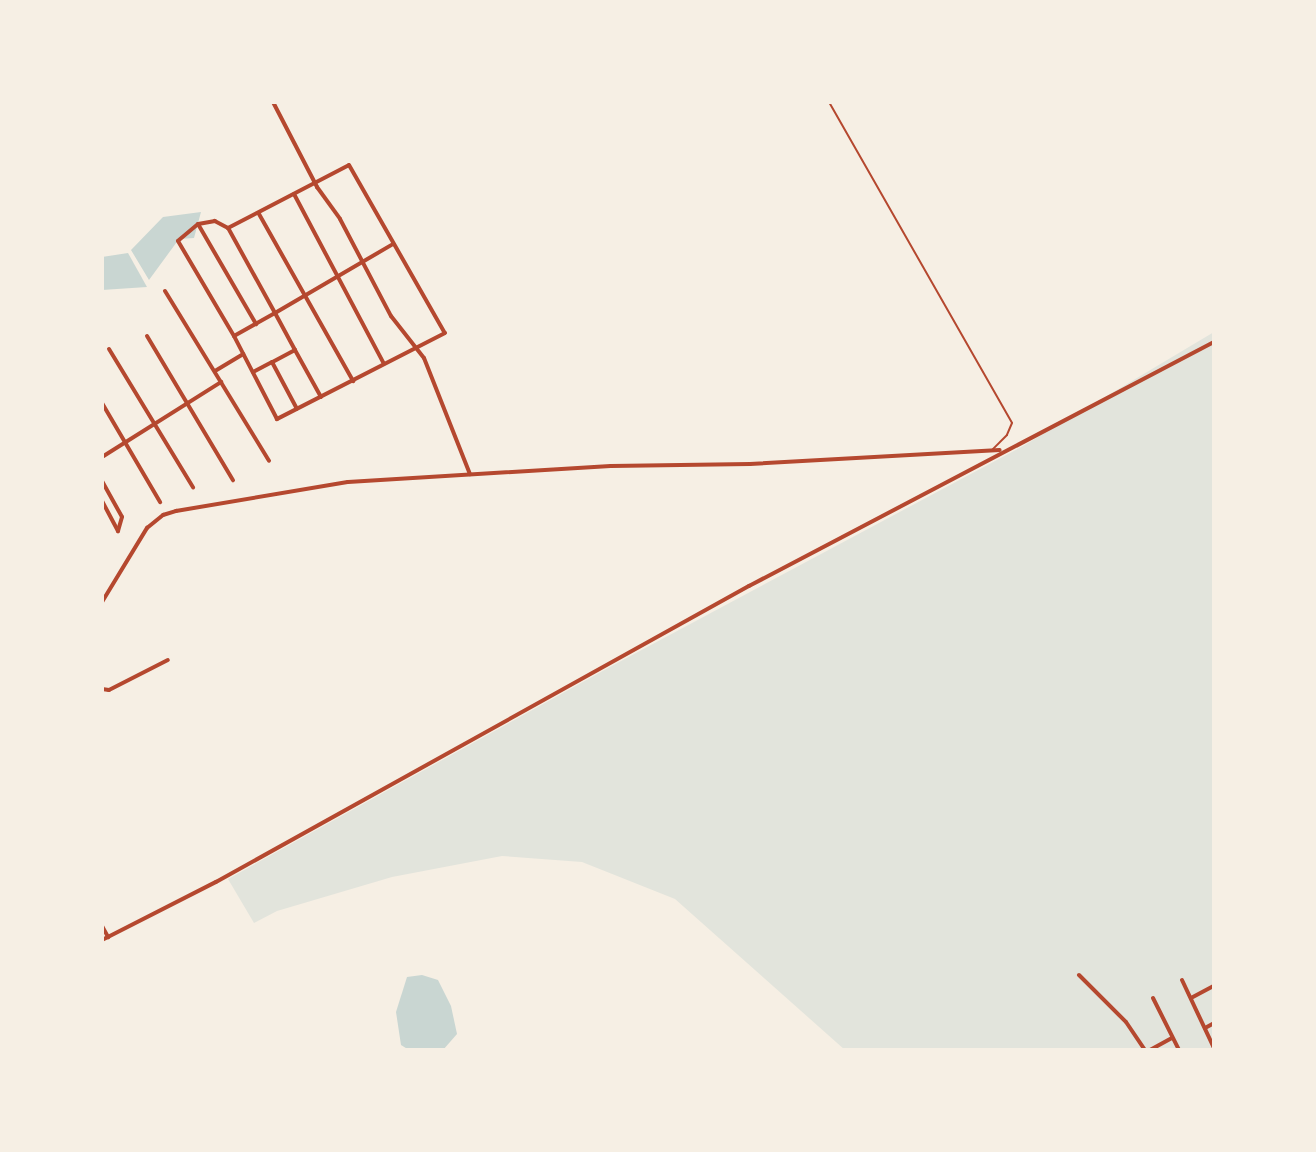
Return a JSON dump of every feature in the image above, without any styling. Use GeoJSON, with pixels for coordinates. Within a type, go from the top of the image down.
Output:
{"type":"FeatureCollection","features":[{"type":"Feature","properties":{"kind":"street"},"geometry":{"type":"LineString","coordinates":[[273,102],[315,184],[363,261],[391,316],[430,372],[445,417],[470,474]]}},
{"type":"Feature","properties":{"kind":"street"},"geometry":{"type":"LineString","coordinates":[[228,228],[349,165],[445,333],[353,381],[321,397],[277,419],[234,336],[178,241],[198,224],[215,221],[228,228],[321,397]]}},
{"type":"Feature","properties":{"kind":"street"},"geometry":{"type":"LineString","coordinates":[[294,194],[384,364]]}},
{"type":"Feature","properties":{"kind":"street"},"geometry":{"type":"LineString","coordinates":[[259,214],[353,381]]}},
{"type":"Feature","properties":{"kind":"street"},"geometry":{"type":"LineString","coordinates":[[198,224],[256,324]]}},
{"type":"Feature","properties":{"kind":"street"},"geometry":{"type":"LineString","coordinates":[[234,336],[394,243]]}},
{"type":"Feature","properties":{"kind":"street"},"geometry":{"type":"LineString","coordinates":[[165,291],[269,461]]}},
{"type":"Feature","properties":{"kind":"street"},"geometry":{"type":"LineString","coordinates":[[147,336],[233,480]]}},
{"type":"Feature","properties":{"kind":"street"},"geometry":{"type":"LineString","coordinates":[[102,940],[216,882],[632,650],[1004,450],[1214,342]]}},
{"type":"Feature","properties":{"kind":"street"},"geometry":{"type":"LineString","coordinates":[[109,349],[193,487]]}},
{"type":"Feature","properties":{"kind":"street"},"geometry":{"type":"LineString","coordinates":[[253,372],[295,350]]}},
{"type":"Feature","properties":{"kind":"street"},"geometry":{"type":"LineString","coordinates":[[215,371],[243,354]]}},
{"type":"Feature","properties":{"kind":"street"},"geometry":{"type":"LineString","coordinates":[[272,362],[297,409]]}},
{"type":"Feature","properties":{"kind":"street"},"geometry":{"type":"LineString","coordinates":[[102,457],[221,382]]}},
{"type":"Feature","properties":{"kind":"street"},"geometry":{"type":"LineString","coordinates":[[102,403],[160,502]]}},
{"type":"Feature","properties":{"kind":"street"},"geometry":{"type":"LineString","coordinates":[[102,602],[115,587],[138,541],[154,520],[163,515],[348,482],[1004,450]]}},
{"type":"Feature","properties":{"kind":"street"},"geometry":{"type":"LineString","coordinates":[[102,481],[122,517],[118,531],[102,501]]}},
{"type":"Feature","properties":{"kind":"street"},"geometry":{"type":"LineString","coordinates":[[102,689],[109,690],[168,660]]}},
{"type":"Feature","properties":{"kind":"street"},"geometry":{"type":"LineString","coordinates":[[102,926],[108,937]]}},
{"type":"Feature","properties":{"kind":"street"},"geometry":{"type":"LineString","coordinates":[[1079,975],[1126,1022],[1148,1050],[1172,1038]]}},
{"type":"Feature","properties":{"kind":"street"},"geometry":{"type":"LineString","coordinates":[[1182,980],[1214,1048]]}},
{"type":"Feature","properties":{"kind":"street"},"geometry":{"type":"LineString","coordinates":[[1191,998],[1214,986]]}},
{"type":"Feature","properties":{"kind":"street"},"geometry":{"type":"LineString","coordinates":[[1153,998],[1179,1050]]}},
{"type":"Feature","properties":{"kind":"street"},"geometry":{"type":"LineString","coordinates":[[1205,1028],[1214,1023]]}},
{"type":"Feature","properties":{"kind":"lane"},"geometry":{"type":"LineString","coordinates":[[829,102],[1012,423],[1007,435],[993,449]]}},
{"type":"Feature","properties":{"kind":"shaded area"},"geometry":{"type":"Polygon","coordinates":[[[201,212],[194,238],[179,239],[149,280],[131,250],[163,217],[201,212]]]}},
{"type":"Feature","properties":{"kind":"shaded area"},"geometry":{"type":"Polygon","coordinates":[[[128,253],[147,287],[102,290],[102,257],[128,253]]]}},
{"type":"Feature","properties":{"kind":"shaded area"},"geometry":{"type":"Polygon","coordinates":[[[1214,332],[1214,1050],[845,1050],[675,899],[582,862],[502,856],[392,877],[277,911],[254,923],[228,879],[608,668],[1023,446],[1214,332]]]}},
{"type":"Feature","properties":{"kind":"shaded area"},"geometry":{"type":"Polygon","coordinates":[[[422,975],[438,980],[451,1006],[457,1034],[443,1050],[409,1050],[401,1045],[396,1012],[407,977],[422,975]]]}}]}
